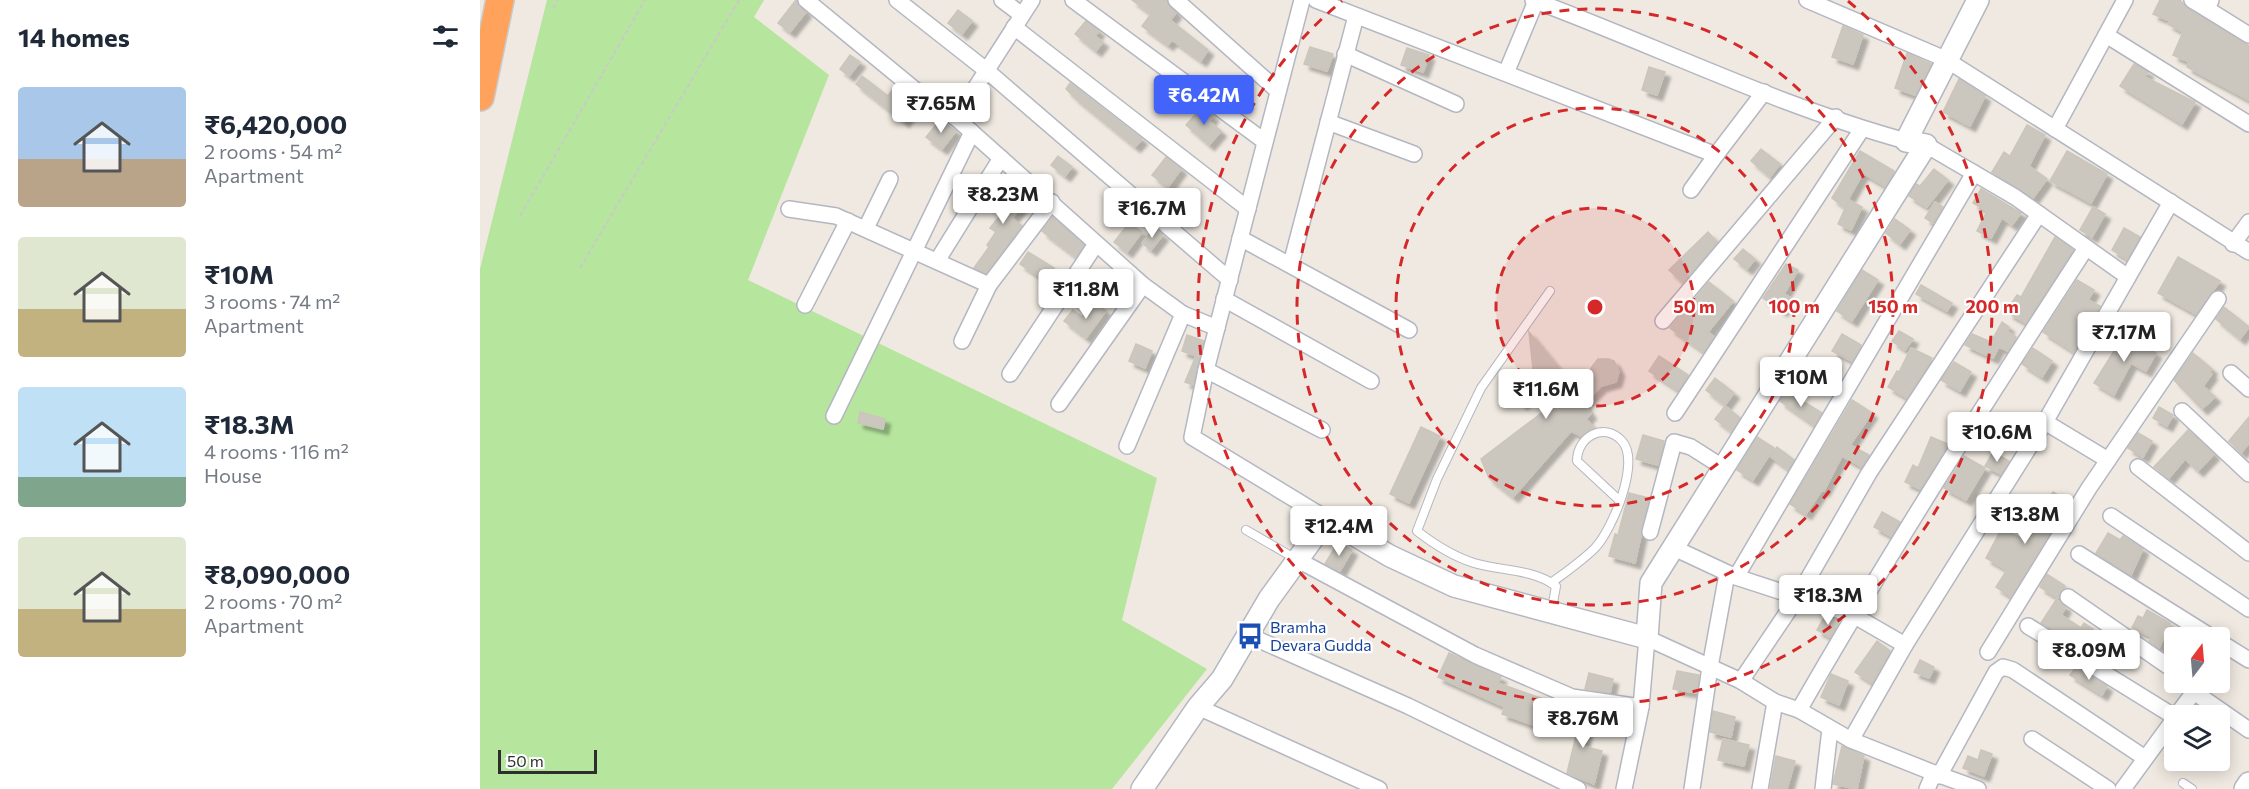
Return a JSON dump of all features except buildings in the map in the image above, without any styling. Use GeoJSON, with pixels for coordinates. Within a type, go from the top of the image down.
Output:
{"type":"FeatureCollection","features":[{"type":"Feature","properties":{"kind":"highway"},"geometry":{"type":"LineString","coordinates":[[480,97],[500,0]]}},
{"type":"Feature","properties":{"kind":"street"},"geometry":{"type":"LineString","coordinates":[[806,0],[930,102],[956,118],[1143,285],[1183,314],[1217,328]]}},
{"type":"Feature","properties":{"kind":"street"},"geometry":{"type":"LineString","coordinates":[[897,0],[986,70],[1230,280]]}},
{"type":"Feature","properties":{"kind":"street"},"geometry":{"type":"LineString","coordinates":[[1002,0],[1018,21],[1248,209]]}},
{"type":"Feature","properties":{"kind":"street"},"geometry":{"type":"LineString","coordinates":[[956,118],[1032,0]]}},
{"type":"Feature","properties":{"kind":"street"},"geometry":{"type":"LineString","coordinates":[[1073,0],[1264,141]]}},
{"type":"Feature","properties":{"kind":"street"},"geometry":{"type":"LineString","coordinates":[[1176,0],[1278,91]]}},
{"type":"Feature","properties":{"kind":"street"},"geometry":{"type":"LineString","coordinates":[[1302,0],[1206,370],[1192,438],[1390,556],[1454,586],[1647,638],[1741,681],[1775,702],[1799,710],[1851,740],[1936,775],[1978,789]]}},
{"type":"Feature","properties":{"kind":"street"},"geometry":{"type":"LineString","coordinates":[[1316,0],[1716,155]]}},
{"type":"Feature","properties":{"kind":"street"},"geometry":{"type":"LineString","coordinates":[[1807,0],[1945,59],[2171,202],[2233,244],[2249,252]]}},
{"type":"Feature","properties":{"kind":"street"},"geometry":{"type":"LineString","coordinates":[[1624,789],[1641,707],[1652,582],[1724,468],[1916,143],[1945,59],[1978,0]]}},
{"type":"Feature","properties":{"kind":"street"},"geometry":{"type":"LineString","coordinates":[[2055,129],[2125,0]]}},
{"type":"Feature","properties":{"kind":"street"},"geometry":{"type":"LineString","coordinates":[[2192,0],[2209,4],[2249,35]]}},
{"type":"Feature","properties":{"kind":"street"},"geometry":{"type":"LineString","coordinates":[[1506,73],[1535,1],[1862,129],[1916,143],[1974,173],[2039,214],[2128,277]]}},
{"type":"Feature","properties":{"kind":"street"},"geometry":{"type":"LineString","coordinates":[[1291,264],[1356,16]]}},
{"type":"Feature","properties":{"kind":"street"},"geometry":{"type":"LineString","coordinates":[[2106,35],[2249,124]]}},
{"type":"Feature","properties":{"kind":"street"},"geometry":{"type":"LineString","coordinates":[[1346,54],[1456,104]]}},
{"type":"Feature","properties":{"kind":"street"},"geometry":{"type":"LineString","coordinates":[[1691,190],[1764,92]]}},
{"type":"Feature","properties":{"kind":"street"},"geometry":{"type":"LineString","coordinates":[[1663,321],[1836,117]]}},
{"type":"Feature","properties":{"kind":"street"},"geometry":{"type":"LineString","coordinates":[[1328,122],[1414,154]]}},
{"type":"Feature","properties":{"kind":"street"},"geometry":{"type":"LineString","coordinates":[[1675,413],[1862,129]]}},
{"type":"Feature","properties":{"kind":"street"},"geometry":{"type":"LineString","coordinates":[[834,416],[912,250],[972,132]]}},
{"type":"Feature","properties":{"kind":"street"},"geometry":{"type":"LineString","coordinates":[[937,261],[1001,158]]}},
{"type":"Feature","properties":{"kind":"street"},"geometry":{"type":"LineString","coordinates":[[1692,789],[1710,667],[1732,575],[1974,173]]}},
{"type":"Feature","properties":{"kind":"street"},"geometry":{"type":"LineString","coordinates":[[866,228],[890,179]]}},
{"type":"Feature","properties":{"kind":"street"},"geometry":{"type":"LineString","coordinates":[[962,340],[989,285],[1052,202]]}},
{"type":"Feature","properties":{"kind":"street"},"geometry":{"type":"LineString","coordinates":[[1851,740],[1905,645],[2045,422],[2171,202]]}},
{"type":"Feature","properties":{"kind":"street"},"geometry":{"type":"LineString","coordinates":[[789,209],[828,213],[866,228],[989,285]]}},
{"type":"Feature","properties":{"kind":"street"},"geometry":{"type":"LineString","coordinates":[[1741,681],[1797,598],[1869,473],[2039,214]]}},
{"type":"Feature","properties":{"kind":"street"},"geometry":{"type":"LineString","coordinates":[[805,305],[848,221]]}},
{"type":"Feature","properties":{"kind":"street"},"geometry":{"type":"LineString","coordinates":[[2233,244],[2249,222]]}},
{"type":"Feature","properties":{"kind":"street"},"geometry":{"type":"LineString","coordinates":[[1240,238],[1409,330]]}},
{"type":"Feature","properties":{"kind":"street"},"geometry":{"type":"LineString","coordinates":[[1010,374],[1096,244]]}},
{"type":"Feature","properties":{"kind":"street"},"geometry":{"type":"LineString","coordinates":[[1799,710],[1853,615],[1979,412],[2086,248]]}},
{"type":"Feature","properties":{"kind":"street"},"geometry":{"type":"LineString","coordinates":[[1059,404],[1143,285]]}},
{"type":"Feature","properties":{"kind":"street"},"geometry":{"type":"LineString","coordinates":[[1224,299],[1371,381]]}},
{"type":"Feature","properties":{"kind":"street"},"geometry":{"type":"LineString","coordinates":[[1988,652],[2108,460],[2218,299]]}},
{"type":"Feature","properties":{"kind":"street"},"geometry":{"type":"LineString","coordinates":[[1128,446],[1183,314]]}},
{"type":"Feature","properties":{"kind":"street"},"geometry":{"type":"LineString","coordinates":[[1206,370],[1322,430]]}},
{"type":"Feature","properties":{"kind":"street"},"geometry":{"type":"LineString","coordinates":[[2231,374],[2249,389]]}},
{"type":"Feature","properties":{"kind":"street"},"geometry":{"type":"LineString","coordinates":[[2182,411],[2249,474]]}},
{"type":"Feature","properties":{"kind":"street"},"geometry":{"type":"LineString","coordinates":[[2045,422],[2108,460]]}},
{"type":"Feature","properties":{"kind":"street"},"geometry":{"type":"LineString","coordinates":[[1650,532],[1674,442],[1691,447],[1724,468]]}},
{"type":"Feature","properties":{"kind":"street"},"geometry":{"type":"LineString","coordinates":[[2138,467],[2249,553]]}},
{"type":"Feature","properties":{"kind":"street"},"geometry":{"type":"LineString","coordinates":[[2111,516],[2249,609]]}},
{"type":"Feature","properties":{"kind":"street"},"geometry":{"type":"LineString","coordinates":[[1143,789],[1198,707],[1222,679],[1250,636],[1269,599],[1327,519]]}},
{"type":"Feature","properties":{"kind":"street"},"geometry":{"type":"LineString","coordinates":[[1674,548],[1732,575],[1853,615],[1905,645]]}},
{"type":"Feature","properties":{"kind":"street"},"geometry":{"type":"LineString","coordinates":[[2079,554],[2195,627]]}},
{"type":"Feature","properties":{"kind":"street"},"geometry":{"type":"LineString","coordinates":[[1298,560],[1475,656],[1572,697],[1641,707]]}},
{"type":"Feature","properties":{"kind":"street"},"geometry":{"type":"LineString","coordinates":[[2068,597],[2164,663]]}},
{"type":"Feature","properties":{"kind":"street"},"geometry":{"type":"LineString","coordinates":[[2028,626],[2164,710]]}},
{"type":"Feature","properties":{"kind":"street"},"geometry":{"type":"LineString","coordinates":[[1250,636],[1408,706],[1578,789]]}},
{"type":"Feature","properties":{"kind":"street"},"geometry":{"type":"LineString","coordinates":[[2230,648],[2249,660]]}},
{"type":"Feature","properties":{"kind":"street"},"geometry":{"type":"LineString","coordinates":[[1927,789],[1996,672],[2003,667],[2013,670],[2145,758]]}},
{"type":"Feature","properties":{"kind":"street"},"geometry":{"type":"LineString","coordinates":[[2201,693],[2249,730]]}},
{"type":"Feature","properties":{"kind":"street"},"geometry":{"type":"LineString","coordinates":[[1760,789],[1775,702]]}},
{"type":"Feature","properties":{"kind":"street"},"geometry":{"type":"LineString","coordinates":[[1198,707],[1379,789]]}},
{"type":"Feature","properties":{"kind":"street"},"geometry":{"type":"LineString","coordinates":[[1823,789],[1830,729]]}},
{"type":"Feature","properties":{"kind":"street"},"geometry":{"type":"LineString","coordinates":[[2123,789],[2164,733]]}},
{"type":"Feature","properties":{"kind":"street"},"geometry":{"type":"LineString","coordinates":[[2032,739],[2108,789]]}},
{"type":"Feature","properties":{"kind":"street"},"geometry":{"type":"LineString","coordinates":[[2245,789],[2249,783]]}},
{"type":"Feature","properties":{"kind":"lane"},"geometry":{"type":"LineString","coordinates":[[1550,291],[1481,388],[1437,479],[1417,531],[1438,549],[1474,563],[1545,578],[1556,586],[1551,612]]}},
{"type":"Feature","properties":{"kind":"lane"},"geometry":{"type":"LineString","coordinates":[[1551,583],[1595,548],[1610,529],[1620,501],[1627,474],[1626,449],[1622,441],[1612,434],[1600,431],[1594,433],[1580,445],[1577,461],[1620,501]]}},
{"type":"Feature","properties":{"kind":"lane"},"geometry":{"type":"LineString","coordinates":[[1246,530],[1298,560]]}},
{"type":"Feature","properties":{"kind":"lane"},"geometry":{"type":"LineString","coordinates":[[2182,783],[2192,789]]}},
{"type":"Feature","properties":{"kind":"path"},"geometry":{"type":"LineString","coordinates":[[553,8],[558,0]]}},
{"type":"Feature","properties":{"kind":"path"},"geometry":{"type":"LineString","coordinates":[[520,216],[645,0]]}},
{"type":"Feature","properties":{"kind":"path"},"geometry":{"type":"LineString","coordinates":[[580,268],[739,0]]}},
{"type":"Feature","properties":{"kind":"green space"},"geometry":{"type":"Polygon","coordinates":[[[547,0],[764,0],[754,17],[829,75],[748,280],[1157,478],[1122,620],[1207,669],[1112,789],[480,789],[480,269],[547,0]]]}},
{"type":"Feature","properties":{"kind":"place","name":"Bramha Devara Gudda"},"geometry":{"type":"Point","coordinates":[1250,636]}}]}
